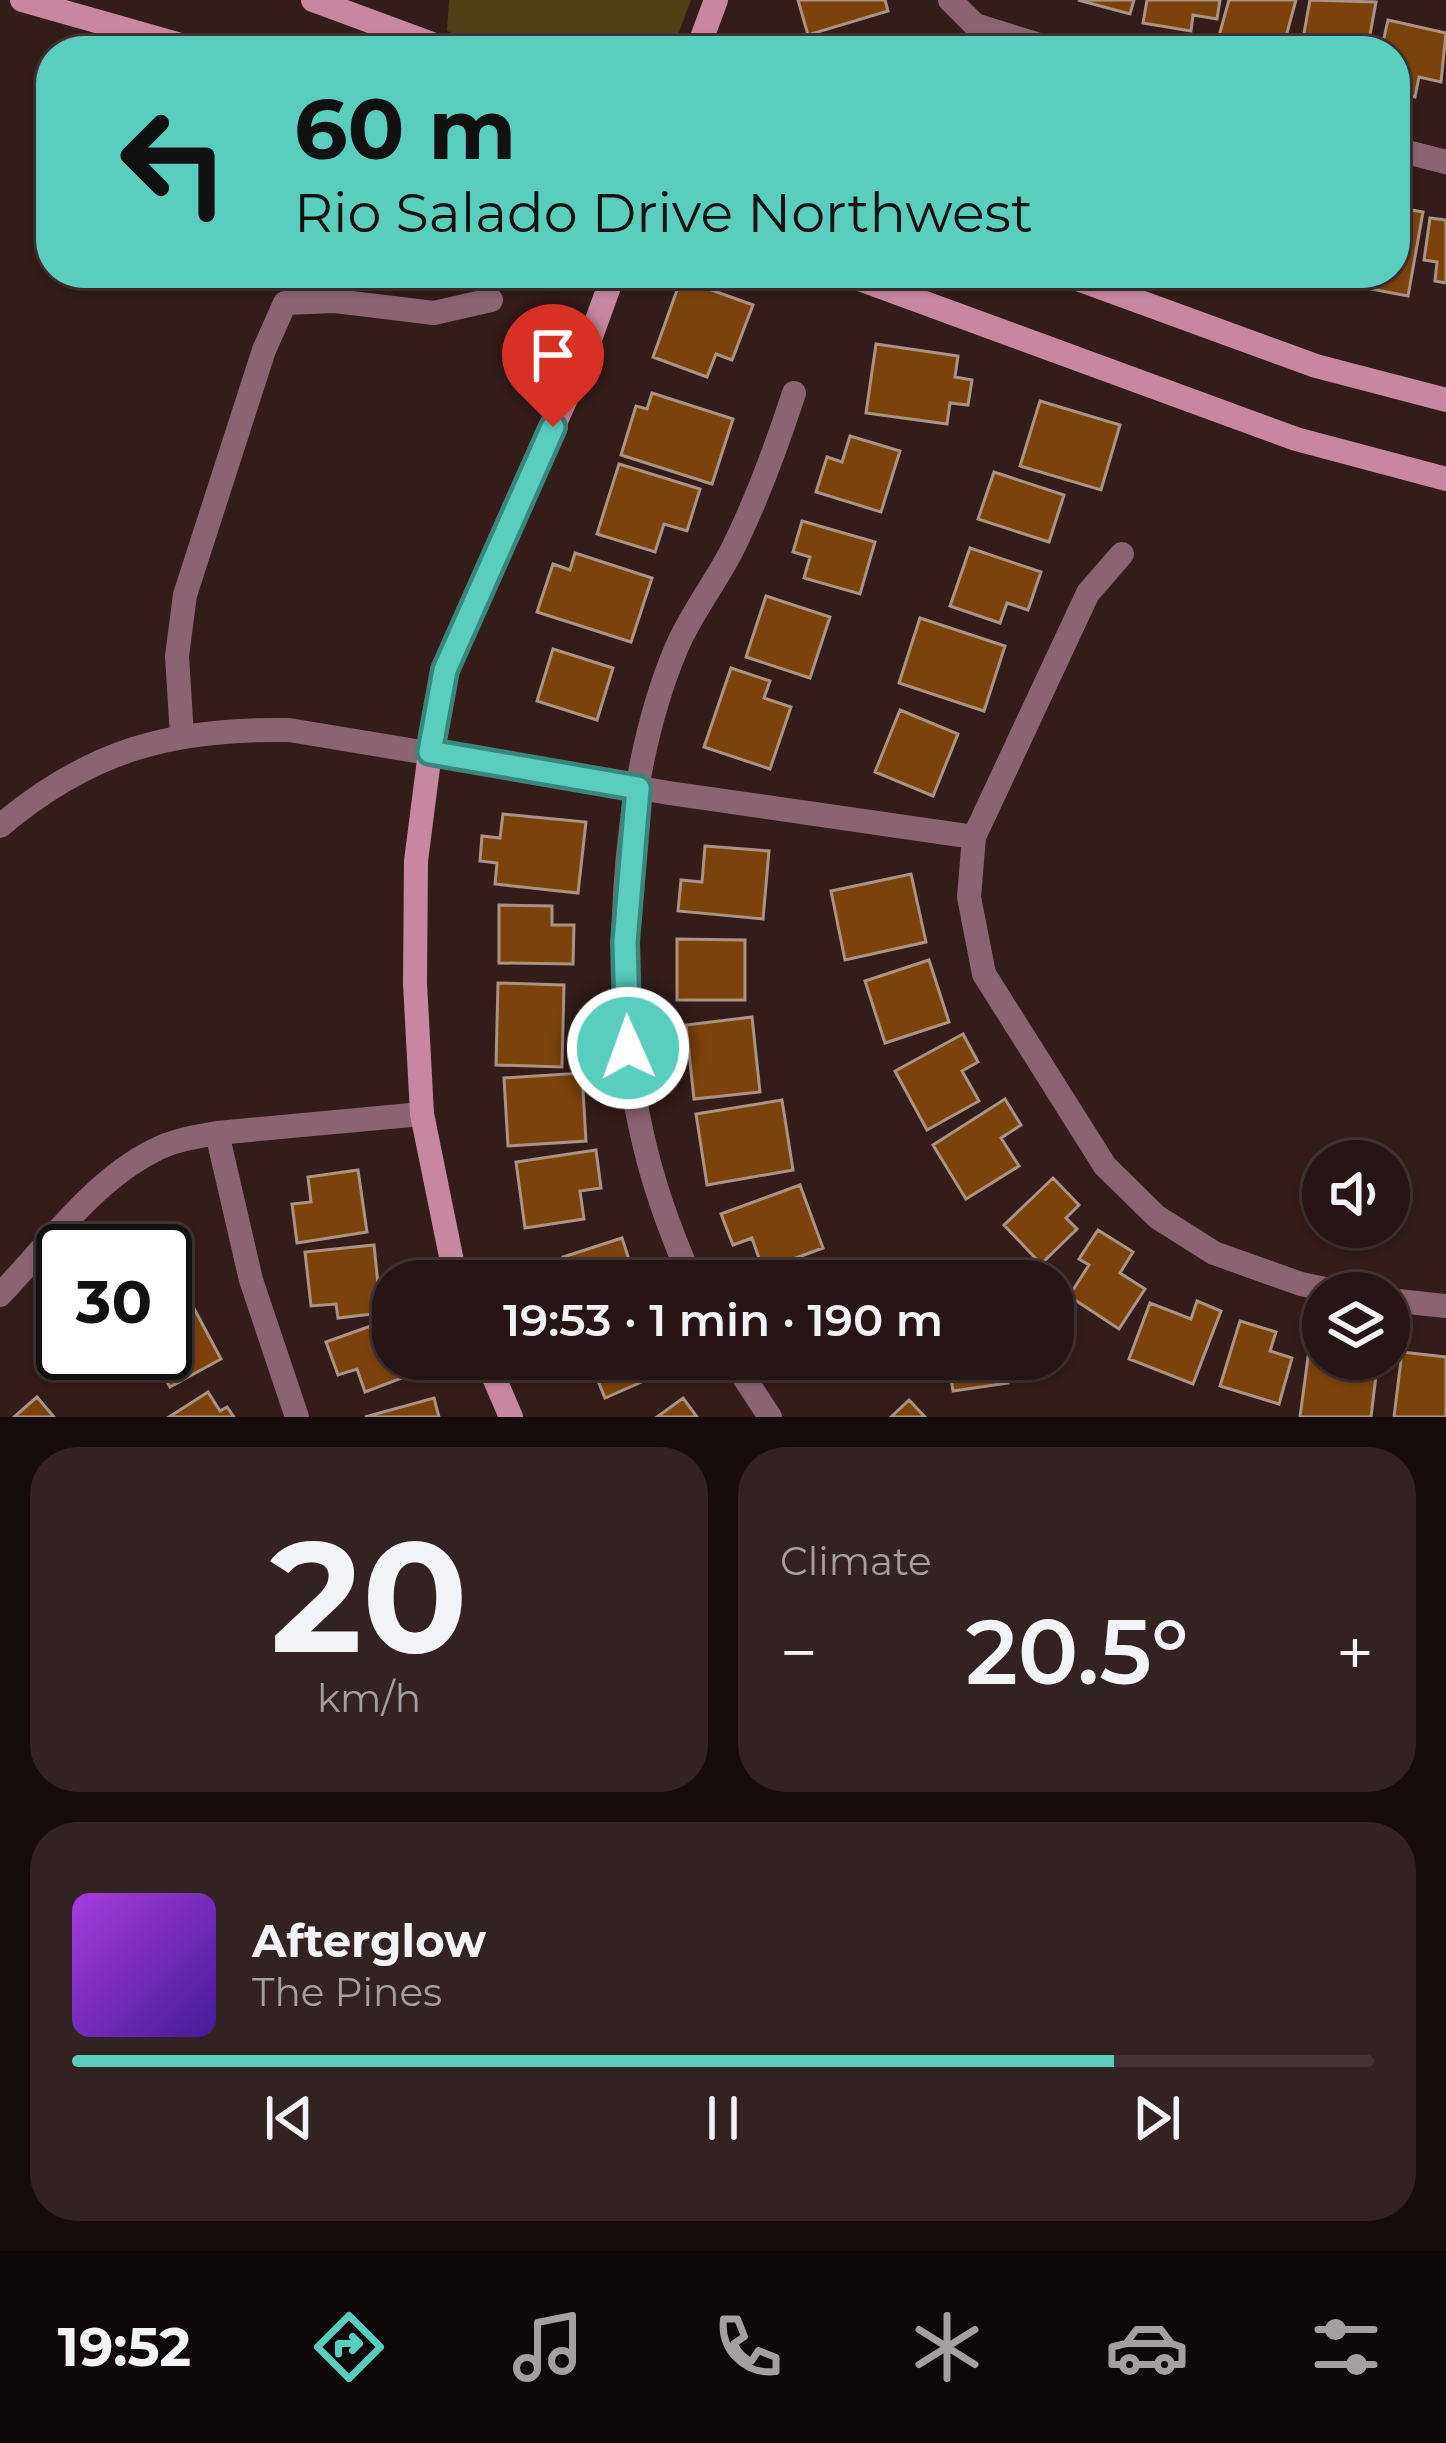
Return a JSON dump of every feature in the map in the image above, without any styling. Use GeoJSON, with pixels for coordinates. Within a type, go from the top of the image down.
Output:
{"type":"FeatureCollection","features":[{"type":"Feature","properties":{"kind":"main road"},"geometry":{"type":"LineString","coordinates":[[22,0],[156,36]]}},
{"type":"Feature","properties":{"kind":"main road"},"geometry":{"type":"LineString","coordinates":[[314,0],[411,36]]}},
{"type":"Feature","properties":{"kind":"main road"},"geometry":{"type":"LineString","coordinates":[[703,36],[716,0]]}},
{"type":"Feature","properties":{"kind":"main road"},"geometry":{"type":"LineString","coordinates":[[452,1260],[422,1114],[415,982],[416,861],[430,752],[445,670],[580,367],[609,288]]}},
{"type":"Feature","properties":{"kind":"main road"},"geometry":{"type":"LineString","coordinates":[[884,288],[1296,439],[1446,479]]}},
{"type":"Feature","properties":{"kind":"main road"},"geometry":{"type":"LineString","coordinates":[[1103,288],[1316,365],[1446,400]]}},
{"type":"Feature","properties":{"kind":"main road"},"geometry":{"type":"LineString","coordinates":[[494,1380],[511,1417]]}},
{"type":"Feature","properties":{"kind":"street"},"geometry":{"type":"LineString","coordinates":[[950,0],[975,25],[1011,36]]}},
{"type":"Feature","properties":{"kind":"street"},"geometry":{"type":"LineString","coordinates":[[1410,153],[1446,162]]}},
{"type":"Feature","properties":{"kind":"street"},"geometry":{"type":"LineString","coordinates":[[182,736],[177,656],[185,595],[264,350],[285,303],[335,301],[434,313],[491,300]]}},
{"type":"Feature","properties":{"kind":"street"},"geometry":{"type":"LineString","coordinates":[[683,1260],[642,1134],[628,1048],[625,942],[638,788],[652,716],[677,646],[734,548],[794,393]]}},
{"type":"Feature","properties":{"kind":"street"},"geometry":{"type":"LineString","coordinates":[[1122,554],[1088,593],[974,837],[969,897],[985,974],[1105,1166],[1157,1217],[1214,1253],[1302,1284]]}},
{"type":"Feature","properties":{"kind":"street"},"geometry":{"type":"LineString","coordinates":[[0,826],[38,794],[110,755],[182,736],[239,729],[289,730],[974,837]]}},
{"type":"Feature","properties":{"kind":"street"},"geometry":{"type":"LineString","coordinates":[[0,1294],[104,1186],[151,1151],[217,1133],[422,1114]]}},
{"type":"Feature","properties":{"kind":"street"},"geometry":{"type":"LineString","coordinates":[[217,1133],[251,1280],[297,1417]]}},
{"type":"Feature","properties":{"kind":"street"},"geometry":{"type":"LineString","coordinates":[[1410,1302],[1446,1306]]}},
{"type":"Feature","properties":{"kind":"street"},"geometry":{"type":"LineString","coordinates":[[746,1380],[770,1417]]}},
{"type":"Feature","properties":{"kind":"shaded area"},"geometry":{"type":"Polygon","coordinates":[[[449,0],[691,0],[678,36],[460,36],[447,31],[449,0]]]}},
{"type":"Feature","properties":{"kind":"building"},"geometry":{"type":"Polygon","coordinates":[[[798,0],[885,0],[888,11],[808,35],[798,0]]]}},
{"type":"Feature","properties":{"kind":"building"},"geometry":{"type":"Polygon","coordinates":[[[1078,0],[1134,0],[1130,14],[1078,0]]]}},
{"type":"Feature","properties":{"kind":"building"},"geometry":{"type":"Polygon","coordinates":[[[1147,0],[1220,0],[1217,19],[1193,15],[1191,31],[1143,23],[1147,0]]]}},
{"type":"Feature","properties":{"kind":"building"},"geometry":{"type":"Polygon","coordinates":[[[1229,0],[1296,0],[1286,36],[1219,36],[1229,0]]]}},
{"type":"Feature","properties":{"kind":"building"},"geometry":{"type":"Polygon","coordinates":[[[1310,0],[1376,2],[1370,36],[1303,36],[1310,0]]]}},
{"type":"Feature","properties":{"kind":"building"},"geometry":{"type":"Polygon","coordinates":[[[1388,20],[1446,33],[1441,82],[1419,77],[1415,97],[1410,96],[1410,36],[1384,36],[1388,20]]]}},
{"type":"Feature","properties":{"kind":"building"},"geometry":{"type":"Polygon","coordinates":[[[1410,210],[1423,212],[1410,285],[1410,210]]]}},
{"type":"Feature","properties":{"kind":"building"},"geometry":{"type":"Polygon","coordinates":[[[1430,218],[1446,220],[1446,283],[1435,281],[1437,262],[1424,260],[1430,218]]]}},
{"type":"Feature","properties":{"kind":"building"},"geometry":{"type":"Polygon","coordinates":[[[678,288],[706,288],[753,305],[732,360],[716,354],[707,377],[653,357],[678,288]]]}},
{"type":"Feature","properties":{"kind":"building"},"geometry":{"type":"Polygon","coordinates":[[[1366,288],[1409,288],[1408,296],[1366,288]]]}},
{"type":"Feature","properties":{"kind":"building"},"geometry":{"type":"Polygon","coordinates":[[[876,344],[958,356],[955,377],[972,380],[968,405],[950,403],[947,424],[866,413],[876,344]]]}},
{"type":"Feature","properties":{"kind":"building"},"geometry":{"type":"Polygon","coordinates":[[[652,393],[733,419],[712,484],[621,455],[636,406],[647,409],[652,393]]]}},
{"type":"Feature","properties":{"kind":"building"},"geometry":{"type":"Polygon","coordinates":[[[1040,401],[1120,425],[1101,490],[1020,466],[1040,401]]]}},
{"type":"Feature","properties":{"kind":"building"},"geometry":{"type":"Polygon","coordinates":[[[850,436],[900,451],[881,512],[816,492],[827,457],[842,462],[850,436]]]}},
{"type":"Feature","properties":{"kind":"building"},"geometry":{"type":"Polygon","coordinates":[[[619,464],[700,489],[687,531],[664,524],[655,552],[597,534],[619,464]]]}},
{"type":"Feature","properties":{"kind":"building"},"geometry":{"type":"Polygon","coordinates":[[[994,472],[1064,495],[1049,542],[978,519],[994,472]]]}},
{"type":"Feature","properties":{"kind":"building"},"geometry":{"type":"Polygon","coordinates":[[[802,521],[875,542],[860,594],[804,578],[810,557],[793,552],[802,521]]]}},
{"type":"Feature","properties":{"kind":"building"},"geometry":{"type":"Polygon","coordinates":[[[970,548],[1041,572],[1028,610],[1007,603],[1000,623],[950,606],[970,548]]]}},
{"type":"Feature","properties":{"kind":"building"},"geometry":{"type":"Polygon","coordinates":[[[575,553],[652,578],[631,642],[537,612],[553,564],[570,570],[575,553]]]}},
{"type":"Feature","properties":{"kind":"building"},"geometry":{"type":"Polygon","coordinates":[[[766,596],[830,617],[810,678],[746,657],[766,596]]]}},
{"type":"Feature","properties":{"kind":"building"},"geometry":{"type":"Polygon","coordinates":[[[920,618],[1005,646],[984,711],[899,683],[920,618]]]}},
{"type":"Feature","properties":{"kind":"building"},"geometry":{"type":"Polygon","coordinates":[[[553,649],[613,668],[597,720],[537,701],[553,649]]]}},
{"type":"Feature","properties":{"kind":"building"},"geometry":{"type":"Polygon","coordinates":[[[731,668],[770,681],[764,698],[791,707],[770,769],[704,747],[731,668]]]}},
{"type":"Feature","properties":{"kind":"building"},"geometry":{"type":"Polygon","coordinates":[[[900,710],[958,734],[933,796],[875,772],[900,710]]]}},
{"type":"Feature","properties":{"kind":"building"},"geometry":{"type":"Polygon","coordinates":[[[503,814],[586,822],[578,893],[495,884],[497,863],[480,861],[482,836],[500,838],[503,814]]]}},
{"type":"Feature","properties":{"kind":"building"},"geometry":{"type":"Polygon","coordinates":[[[705,846],[769,851],[763,919],[678,911],[681,880],[702,882],[705,846]]]}},
{"type":"Feature","properties":{"kind":"building"},"geometry":{"type":"Polygon","coordinates":[[[911,874],[926,942],[845,960],[831,891],[911,874]]]}},
{"type":"Feature","properties":{"kind":"building"},"geometry":{"type":"Polygon","coordinates":[[[499,905],[552,906],[552,925],[574,925],[573,964],[499,963],[499,905]]]}},
{"type":"Feature","properties":{"kind":"building"},"geometry":{"type":"Polygon","coordinates":[[[677,939],[745,940],[745,1000],[677,1000],[677,939]]]}},
{"type":"Feature","properties":{"kind":"building"},"geometry":{"type":"Polygon","coordinates":[[[929,960],[949,1022],[885,1043],[865,981],[929,960]]]}},
{"type":"Feature","properties":{"kind":"building"},"geometry":{"type":"Polygon","coordinates":[[[498,983],[564,985],[562,1067],[496,1065],[498,983]]]}},
{"type":"Feature","properties":{"kind":"building"},"geometry":{"type":"Polygon","coordinates":[[[752,1017],[760,1092],[694,1099],[686,1025],[752,1017]]]}},
{"type":"Feature","properties":{"kind":"building"},"geometry":{"type":"Polygon","coordinates":[[[963,1034],[978,1062],[962,1071],[979,1101],[927,1130],[895,1071],[963,1034]]]}},
{"type":"Feature","properties":{"kind":"building"},"geometry":{"type":"Polygon","coordinates":[[[582,1073],[586,1141],[508,1146],[504,1078],[582,1073]]]}},
{"type":"Feature","properties":{"kind":"building"},"geometry":{"type":"Polygon","coordinates":[[[1005,1099],[1021,1125],[1001,1138],[1019,1166],[966,1199],[933,1145],[1005,1099]]]}},
{"type":"Feature","properties":{"kind":"building"},"geometry":{"type":"Polygon","coordinates":[[[782,1100],[793,1170],[707,1185],[696,1114],[782,1100]]]}},
{"type":"Feature","properties":{"kind":"building"},"geometry":{"type":"Polygon","coordinates":[[[596,1150],[601,1188],[580,1191],[584,1219],[525,1228],[516,1162],[596,1150]]]}},
{"type":"Feature","properties":{"kind":"building"},"geometry":{"type":"Polygon","coordinates":[[[358,1170],[367,1232],[297,1243],[292,1204],[311,1202],[308,1177],[358,1170]]]}},
{"type":"Feature","properties":{"kind":"building"},"geometry":{"type":"Polygon","coordinates":[[[1053,1178],[1079,1205],[1066,1218],[1077,1229],[1045,1260],[1037,1260],[1004,1225],[1053,1178]]]}},
{"type":"Feature","properties":{"kind":"building"},"geometry":{"type":"Polygon","coordinates":[[[800,1185],[823,1248],[790,1260],[760,1260],[752,1238],[733,1245],[721,1214],[800,1185]]]}},
{"type":"Feature","properties":{"kind":"building"},"geometry":{"type":"Polygon","coordinates":[[[1098,1230],[1133,1252],[1120,1273],[1145,1289],[1119,1329],[1074,1299],[1074,1288],[1089,1265],[1079,1259],[1098,1230]]]}},
{"type":"Feature","properties":{"kind":"building"},"geometry":{"type":"Polygon","coordinates":[[[622,1238],[629,1260],[564,1260],[622,1238]]]}},
{"type":"Feature","properties":{"kind":"building"},"geometry":{"type":"Polygon","coordinates":[[[374,1245],[372,1314],[338,1318],[336,1304],[311,1306],[305,1252],[374,1245]]]}},
{"type":"Feature","properties":{"kind":"building"},"geometry":{"type":"Polygon","coordinates":[[[1197,1301],[1221,1311],[1193,1384],[1129,1359],[1150,1303],[1191,1319],[1197,1301]]]}},
{"type":"Feature","properties":{"kind":"building"},"geometry":{"type":"Polygon","coordinates":[[[192,1305],[221,1359],[192,1375],[192,1305]]]}},
{"type":"Feature","properties":{"kind":"building"},"geometry":{"type":"Polygon","coordinates":[[[1240,1321],[1276,1332],[1270,1351],[1292,1358],[1279,1404],[1220,1386],[1240,1321]]]}},
{"type":"Feature","properties":{"kind":"building"},"geometry":{"type":"Polygon","coordinates":[[[372,1325],[372,1380],[397,1380],[365,1392],[357,1369],[338,1375],[326,1342],[372,1325]]]}},
{"type":"Feature","properties":{"kind":"building"},"geometry":{"type":"Polygon","coordinates":[[[1410,1353],[1446,1357],[1446,1417],[1394,1417],[1399,1380],[1410,1380],[1410,1353]]]}},
{"type":"Feature","properties":{"kind":"building"},"geometry":{"type":"Polygon","coordinates":[[[598,1380],[646,1380],[605,1398],[598,1380]]]}},
{"type":"Feature","properties":{"kind":"building"},"geometry":{"type":"Polygon","coordinates":[[[951,1380],[1008,1380],[1008,1383],[953,1391],[951,1380]]]}},
{"type":"Feature","properties":{"kind":"building"},"geometry":{"type":"Polygon","coordinates":[[[1305,1380],[1375,1380],[1371,1417],[1300,1417],[1305,1380]]]}},
{"type":"Feature","properties":{"kind":"building"},"geometry":{"type":"Polygon","coordinates":[[[208,1392],[220,1411],[227,1407],[234,1417],[169,1417],[208,1392]]]}},
{"type":"Feature","properties":{"kind":"building"},"geometry":{"type":"Polygon","coordinates":[[[37,1397],[54,1417],[14,1417],[37,1397]]]}},
{"type":"Feature","properties":{"kind":"building"},"geometry":{"type":"Polygon","coordinates":[[[434,1398],[439,1417],[365,1417],[434,1398]]]}},
{"type":"Feature","properties":{"kind":"building"},"geometry":{"type":"Polygon","coordinates":[[[683,1398],[697,1417],[657,1417],[683,1398]]]}},
{"type":"Feature","properties":{"kind":"building"},"geometry":{"type":"Polygon","coordinates":[[[909,1400],[925,1417],[891,1417],[909,1400]]]}},
{"type":"Feature","properties":{"kind":"route"},"geometry":{"type":"LineString","coordinates":[[553,427],[445,670],[430,752],[638,788],[625,942],[628,1048]]}}]}
